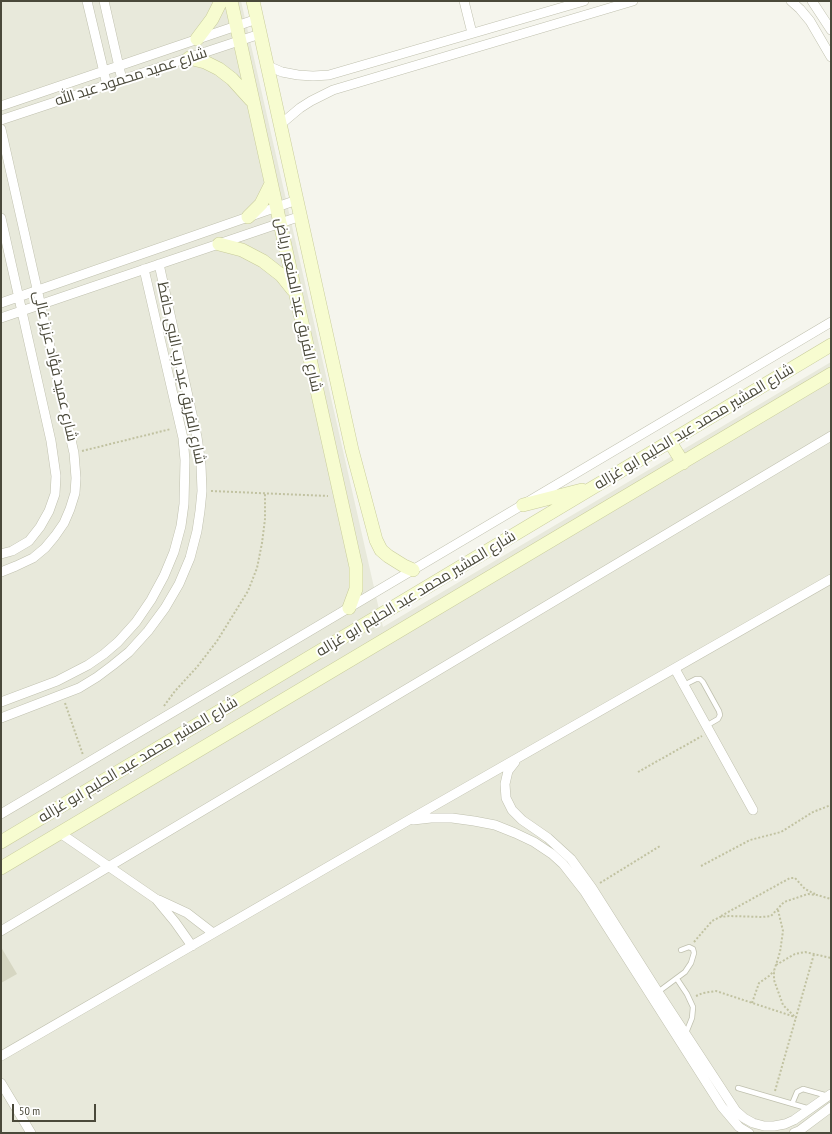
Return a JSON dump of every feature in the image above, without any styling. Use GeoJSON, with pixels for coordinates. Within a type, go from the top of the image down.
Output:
{"type":"FeatureCollection","features":[{"type":"Feature","properties":{"kind":"street"},"geometry":{"type":"LineString","coordinates":[[87,1],[107,85]]}},
{"type":"Feature","properties":{"kind":"street"},"geometry":{"type":"LineString","coordinates":[[104,1],[122,80]]}},
{"type":"Feature","properties":{"kind":"street"},"geometry":{"type":"LineString","coordinates":[[197,39],[212,19],[221,1]]}},
{"type":"Feature","properties":{"kind":"street","name":"شارع الفريق عبد المنعم رياض"},"geometry":{"type":"LineString","coordinates":[[231,1],[357,574],[356,589],[349,608]]}},
{"type":"Feature","properties":{"kind":"street","name":"شارع الفريق عبد المنعم رياض"},"geometry":{"type":"LineString","coordinates":[[253,1],[352,450],[376,540],[381,550],[388,556],[413,570]]}},
{"type":"Feature","properties":{"kind":"street"},"geometry":{"type":"LineString","coordinates":[[464,1],[472,34]]}},
{"type":"Feature","properties":{"kind":"street"},"geometry":{"type":"LineString","coordinates":[[268,66],[282,72],[298,75],[329,75],[584,1]]}},
{"type":"Feature","properties":{"kind":"street"},"geometry":{"type":"LineString","coordinates":[[281,124],[305,104],[333,90],[633,1]]}},
{"type":"Feature","properties":{"kind":"street"},"geometry":{"type":"LineString","coordinates":[[791,1],[810,21],[831,57]]}},
{"type":"Feature","properties":{"kind":"street"},"geometry":{"type":"LineString","coordinates":[[812,1],[831,30]]}},
{"type":"Feature","properties":{"kind":"street"},"geometry":{"type":"LineString","coordinates":[[539,14],[542,28]]}},
{"type":"Feature","properties":{"kind":"street","name":"شارع عميد محمود عبد الله"},"geometry":{"type":"LineString","coordinates":[[1,106],[257,19]]}},
{"type":"Feature","properties":{"kind":"street","name":"شارع عميد محمود عبد الله"},"geometry":{"type":"LineString","coordinates":[[1,120],[260,34]]}},
{"type":"Feature","properties":{"kind":"street"},"geometry":{"type":"LineString","coordinates":[[189,58],[205,62],[232,78],[253,103]]}},
{"type":"Feature","properties":{"kind":"street","name":"شارع عميد فؤاد عزيز غالى"},"geometry":{"type":"LineString","coordinates":[[1,129],[74,453],[76,478],[70,509],[56,536],[33,558],[1,572]]}},
{"type":"Feature","properties":{"kind":"street"},"geometry":{"type":"LineString","coordinates":[[248,217],[261,204],[271,184]]}},
{"type":"Feature","properties":{"kind":"street"},"geometry":{"type":"LineString","coordinates":[[1,303],[297,200]]}},
{"type":"Feature","properties":{"kind":"street","name":"شارع الفريق عبد رب النبى حافظ"},"geometry":{"type":"LineString","coordinates":[[1,318],[301,216]]}},
{"type":"Feature","properties":{"kind":"street","name":"شارع عميد فؤاد عزيز غالى"},"geometry":{"type":"LineString","coordinates":[[1,218],[51,440],[56,470],[54,494],[49,511],[40,527],[28,541],[12,551],[1,554]]}},
{"type":"Feature","properties":{"kind":"street"},"geometry":{"type":"LineString","coordinates":[[219,244],[242,250],[262,261],[281,275],[296,294]]}},
{"type":"Feature","properties":{"kind":"street","name":"شارع الفريق عبد رب النبى حافظ"},"geometry":{"type":"LineString","coordinates":[[1,718],[62,695],[97,677],[129,652],[148,631],[165,608],[179,584],[190,558],[197,531],[202,491],[201,465],[197,437],[158,264]]}},
{"type":"Feature","properties":{"kind":"street","name":"شارع الفريق عبد رب النبى حافظ"},"geometry":{"type":"LineString","coordinates":[[1,702],[57,681],[88,665],[118,642],[136,622],[151,600],[164,576],[174,552],[181,526],[186,482],[185,460],[180,427],[144,269]]}},
{"type":"Feature","properties":{"kind":"street"},"geometry":{"type":"LineString","coordinates":[[1,814],[831,322]]}},
{"type":"Feature","properties":{"kind":"street","name":"شارع المشير محمد عبد الحليم ابو غزاله"},"geometry":{"type":"LineString","coordinates":[[1,842],[831,345]]}},
{"type":"Feature","properties":{"kind":"street","name":"شارع المشير محمد عبد الحليم ابو غزاله"},"geometry":{"type":"LineString","coordinates":[[1,868],[831,374]]}},
{"type":"Feature","properties":{"kind":"street"},"geometry":{"type":"LineString","coordinates":[[1,931],[831,436]]}},
{"type":"Feature","properties":{"kind":"street"},"geometry":{"type":"LineString","coordinates":[[670,442],[683,463]]}},
{"type":"Feature","properties":{"kind":"street"},"geometry":{"type":"LineString","coordinates":[[331,456],[352,450]]}},
{"type":"Feature","properties":{"kind":"street"},"geometry":{"type":"LineString","coordinates":[[522,505],[595,487]]}},
{"type":"Feature","properties":{"kind":"street"},"geometry":{"type":"LineString","coordinates":[[1,1056],[831,579]]}},
{"type":"Feature","properties":{"kind":"street"},"geometry":{"type":"LineString","coordinates":[[675,668],[753,810]]}},
{"type":"Feature","properties":{"kind":"street"},"geometry":{"type":"LineString","coordinates":[[516,760],[508,771],[505,784],[506,798],[512,810],[522,820],[542,833],[571,858],[592,888],[685,1035],[736,1111],[753,1123],[764,1126],[774,1126],[785,1124],[794,1120],[830,1095]]}},
{"type":"Feature","properties":{"kind":"street"},"geometry":{"type":"LineString","coordinates":[[410,820],[452,818],[474,820],[495,825],[534,842],[552,854],[563,864],[585,892],[722,1108],[739,1127],[749,1133]]}},
{"type":"Feature","properties":{"kind":"street"},"geometry":{"type":"LineString","coordinates":[[60,833],[156,899],[186,913],[213,934]]}},
{"type":"Feature","properties":{"kind":"street"},"geometry":{"type":"LineString","coordinates":[[156,899],[192,946]]}},
{"type":"Feature","properties":{"kind":"street"},"geometry":{"type":"LineString","coordinates":[[1,1083],[32,1133]]}},
{"type":"Feature","properties":{"kind":"street"},"geometry":{"type":"LineString","coordinates":[[794,1133],[799,1131],[831,1107]]}},
{"type":"Feature","properties":{"kind":"street"},"geometry":{"type":"LineString","coordinates":[[813,1108],[821,1115]]}},
{"type":"Feature","properties":{"kind":"lane"},"geometry":{"type":"LineString","coordinates":[[684,685],[696,679],[700,679],[719,711],[720,715],[718,719],[708,729]]}},
{"type":"Feature","properties":{"kind":"lane"},"geometry":{"type":"LineString","coordinates":[[658,992],[685,972],[692,963],[694,953],[693,949],[690,947],[681,950]]}},
{"type":"Feature","properties":{"kind":"lane"},"geometry":{"type":"LineString","coordinates":[[676,979],[689,999],[693,1012],[685,1035]]}},
{"type":"Feature","properties":{"kind":"lane"},"geometry":{"type":"LineString","coordinates":[[738,1088],[792,1104],[813,1108]]}},
{"type":"Feature","properties":{"kind":"lane"},"geometry":{"type":"LineString","coordinates":[[792,1104],[797,1092],[803,1089],[830,1095]]}},
{"type":"Feature","properties":{"kind":"path"},"geometry":{"type":"LineString","coordinates":[[74,453],[180,427]]}},
{"type":"Feature","properties":{"kind":"path"},"geometry":{"type":"LineString","coordinates":[[202,491],[341,497]]}},
{"type":"Feature","properties":{"kind":"path"},"geometry":{"type":"LineString","coordinates":[[156,723],[166,701],[197,667],[217,640],[248,591],[257,568],[262,544],[265,519],[265,494]]}},
{"type":"Feature","properties":{"kind":"path"},"geometry":{"type":"LineString","coordinates":[[62,695],[86,764]]}},
{"type":"Feature","properties":{"kind":"path"},"geometry":{"type":"LineString","coordinates":[[638,772],[708,729]]}},
{"type":"Feature","properties":{"kind":"path"},"geometry":{"type":"LineString","coordinates":[[701,866],[750,840],[781,832],[813,812],[831,805]]}},
{"type":"Feature","properties":{"kind":"path"},"geometry":{"type":"LineString","coordinates":[[592,888],[660,846]]}},
{"type":"Feature","properties":{"kind":"path"},"geometry":{"type":"LineString","coordinates":[[690,947],[712,921],[790,878],[795,878],[805,889],[817,895]]}},
{"type":"Feature","properties":{"kind":"path"},"geometry":{"type":"LineString","coordinates":[[720,917],[771,916],[784,902],[808,894],[831,899]]}},
{"type":"Feature","properties":{"kind":"path"},"geometry":{"type":"LineString","coordinates":[[778,910],[783,931],[780,952],[775,965],[774,980],[783,1004],[796,1018]]}},
{"type":"Feature","properties":{"kind":"path"},"geometry":{"type":"LineString","coordinates":[[775,965],[795,954],[805,952],[831,958]]}},
{"type":"Feature","properties":{"kind":"path"},"geometry":{"type":"LineString","coordinates":[[773,1098],[814,954]]}},
{"type":"Feature","properties":{"kind":"path"},"geometry":{"type":"LineString","coordinates":[[752,1003],[759,983],[774,971]]}},
{"type":"Feature","properties":{"kind":"path"},"geometry":{"type":"LineString","coordinates":[[689,999],[703,992],[716,991],[796,1018]]}},
{"type":"Feature","properties":{"kind":"shaded area"},"geometry":{"type":"Polygon","coordinates":[[[1,1],[241,1],[383,627],[831,362],[831,1133],[1,1133],[1,1]]]}},
{"type":"Feature","properties":{"kind":"building"},"geometry":{"type":"Polygon","coordinates":[[[1,947],[17,974],[1,983],[1,947]]]}}]}
